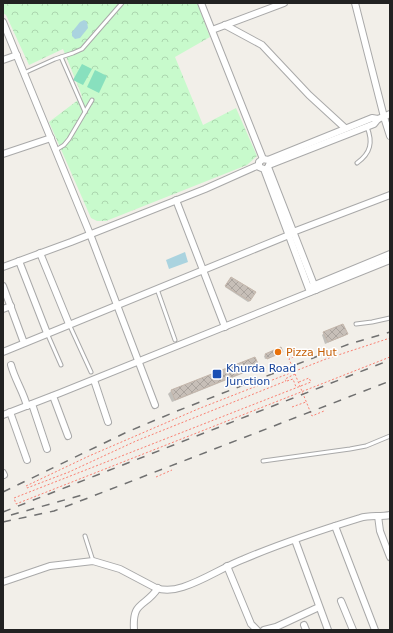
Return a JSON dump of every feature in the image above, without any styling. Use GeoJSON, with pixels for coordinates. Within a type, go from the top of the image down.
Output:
{"type":"FeatureCollection","features":[{"type":"Feature","properties":{"kind":"street"},"geometry":{"type":"LineString","coordinates":[[201,3],[265,164],[312,289]]}},
{"type":"Feature","properties":{"kind":"street"},"geometry":{"type":"LineString","coordinates":[[212,30],[284,3]]}},
{"type":"Feature","properties":{"kind":"street"},"geometry":{"type":"LineString","coordinates":[[354,3],[381,118],[390,136]]}},
{"type":"Feature","properties":{"kind":"street"},"geometry":{"type":"LineString","coordinates":[[3,22],[90,234],[155,405]]}},
{"type":"Feature","properties":{"kind":"street"},"geometry":{"type":"LineString","coordinates":[[225,25],[258,42],[266,48],[309,95],[345,128]]}},
{"type":"Feature","properties":{"kind":"street"},"geometry":{"type":"LineString","coordinates":[[3,60],[17,54]]}},
{"type":"Feature","properties":{"kind":"street"},"geometry":{"type":"LineString","coordinates":[[3,267],[265,164],[367,127],[390,114]]}},
{"type":"Feature","properties":{"kind":"street"},"geometry":{"type":"LineString","coordinates":[[265,164],[345,128],[372,118],[381,118]]}},
{"type":"Feature","properties":{"kind":"street"},"geometry":{"type":"LineString","coordinates":[[3,154],[51,138]]}},
{"type":"Feature","properties":{"kind":"street"},"geometry":{"type":"LineString","coordinates":[[3,352],[117,304],[204,271],[291,234],[390,195]]}},
{"type":"Feature","properties":{"kind":"street"},"geometry":{"type":"LineString","coordinates":[[176,200],[225,327]]}},
{"type":"Feature","properties":{"kind":"street"},"geometry":{"type":"LineString","coordinates":[[40,253],[69,324]]}},
{"type":"Feature","properties":{"kind":"street"},"geometry":{"type":"LineString","coordinates":[[3,415],[225,327],[390,254]]}},
{"type":"Feature","properties":{"kind":"street"},"geometry":{"type":"LineString","coordinates":[[312,289],[390,260]]}},
{"type":"Feature","properties":{"kind":"street"},"geometry":{"type":"LineString","coordinates":[[19,261],[47,333]]}},
{"type":"Feature","properties":{"kind":"street"},"geometry":{"type":"LineString","coordinates":[[3,286],[24,343]]}},
{"type":"Feature","properties":{"kind":"street"},"geometry":{"type":"LineString","coordinates":[[3,309],[11,306]]}},
{"type":"Feature","properties":{"kind":"street"},"geometry":{"type":"LineString","coordinates":[[11,365],[15,379],[30,405],[47,449]]}},
{"type":"Feature","properties":{"kind":"street"},"geometry":{"type":"LineString","coordinates":[[94,380],[108,422]]}},
{"type":"Feature","properties":{"kind":"street"},"geometry":{"type":"LineString","coordinates":[[53,396],[68,436]]}},
{"type":"Feature","properties":{"kind":"street"},"geometry":{"type":"LineString","coordinates":[[10,412],[27,460]]}},
{"type":"Feature","properties":{"kind":"street"},"geometry":{"type":"LineString","coordinates":[[3,582],[50,566],[93,561],[120,569],[158,588],[172,590],[184,587],[208,577],[227,566],[294,540],[366,516],[390,515]]}},
{"type":"Feature","properties":{"kind":"street"},"geometry":{"type":"LineString","coordinates":[[378,516],[380,530],[390,557]]}},
{"type":"Feature","properties":{"kind":"street"},"geometry":{"type":"LineString","coordinates":[[335,526],[375,630]]}},
{"type":"Feature","properties":{"kind":"street"},"geometry":{"type":"LineString","coordinates":[[294,540],[328,630]]}},
{"type":"Feature","properties":{"kind":"street"},"geometry":{"type":"LineString","coordinates":[[227,566],[251,624],[257,630]]}},
{"type":"Feature","properties":{"kind":"street"},"geometry":{"type":"LineString","coordinates":[[134,630],[133,616],[135,610],[138,606],[154,595],[158,588]]}},
{"type":"Feature","properties":{"kind":"street"},"geometry":{"type":"LineString","coordinates":[[341,600],[353,630]]}},
{"type":"Feature","properties":{"kind":"street"},"geometry":{"type":"LineString","coordinates":[[264,630],[276,628],[319,608]]}},
{"type":"Feature","properties":{"kind":"lane"},"geometry":{"type":"LineString","coordinates":[[24,73],[82,49],[122,3]]}},
{"type":"Feature","properties":{"kind":"lane"},"geometry":{"type":"LineString","coordinates":[[60,57],[85,112]]}},
{"type":"Feature","properties":{"kind":"lane"},"geometry":{"type":"LineString","coordinates":[[56,151],[69,139],[92,100]]}},
{"type":"Feature","properties":{"kind":"lane"},"geometry":{"type":"LineString","coordinates":[[357,163],[366,155],[371,142],[367,127]]}},
{"type":"Feature","properties":{"kind":"lane"},"geometry":{"type":"LineString","coordinates":[[157,289],[175,340]]}},
{"type":"Feature","properties":{"kind":"lane"},"geometry":{"type":"LineString","coordinates":[[356,324],[390,318]]}},
{"type":"Feature","properties":{"kind":"lane"},"geometry":{"type":"LineString","coordinates":[[69,324],[91,372]]}},
{"type":"Feature","properties":{"kind":"lane"},"geometry":{"type":"LineString","coordinates":[[47,333],[61,365]]}},
{"type":"Feature","properties":{"kind":"lane"},"geometry":{"type":"LineString","coordinates":[[264,461],[366,446],[390,436]]}},
{"type":"Feature","properties":{"kind":"lane"},"geometry":{"type":"LineString","coordinates":[[85,536],[93,561]]}},
{"type":"Feature","properties":{"kind":"path"},"geometry":{"type":"LineString","coordinates":[[296,387],[293,378],[136,441],[69,472],[27,488],[26,486],[89,456],[198,409],[326,359],[380,340],[390,338]]}},
{"type":"Feature","properties":{"kind":"path"},"geometry":{"type":"LineString","coordinates":[[298,355],[289,359],[312,416],[324,411]]}},
{"type":"Feature","properties":{"kind":"path"},"geometry":{"type":"LineString","coordinates":[[299,382],[309,378],[311,382],[14,498],[16,504],[390,357]]}},
{"type":"Feature","properties":{"kind":"path"},"geometry":{"type":"LineString","coordinates":[[286,381],[285,379],[295,374]]}},
{"type":"Feature","properties":{"kind":"path"},"geometry":{"type":"LineString","coordinates":[[292,407],[306,402]]}},
{"type":"Feature","properties":{"kind":"path"},"geometry":{"type":"LineString","coordinates":[[156,477],[172,470]]}},
{"type":"Feature","properties":{"kind":"green space"},"geometry":{"type":"Polygon","coordinates":[[[3,3],[197,3],[210,37],[175,57],[203,125],[236,108],[257,156],[247,165],[106,221],[97,221],[91,218],[49,122],[82,97],[63,49],[29,65],[6,15],[3,13],[3,3]]]}},
{"type":"Feature","properties":{"kind":"green space"},"geometry":{"type":"Polygon","coordinates":[[[82,64],[92,69],[83,85],[73,80],[82,64]]]}},
{"type":"Feature","properties":{"kind":"green space"},"geometry":{"type":"Polygon","coordinates":[[[95,70],[107,76],[99,93],[87,87],[95,70]]]}},
{"type":"Feature","properties":{"kind":"water"},"geometry":{"type":"Polygon","coordinates":[[[84,20],[87,22],[88,28],[80,38],[75,39],[72,36],[72,32],[80,22],[84,20]]]}},
{"type":"Feature","properties":{"kind":"water"},"geometry":{"type":"Polygon","coordinates":[[[185,252],[188,262],[169,269],[166,260],[185,252]]]}},
{"type":"Feature","properties":{"kind":"building"},"geometry":{"type":"Polygon","coordinates":[[[231,277],[256,292],[250,301],[225,286],[231,277]]]}},
{"type":"Feature","properties":{"kind":"building"},"geometry":{"type":"Polygon","coordinates":[[[343,324],[348,334],[328,342],[323,332],[343,324]]]}},
{"type":"Feature","properties":{"kind":"building"},"geometry":{"type":"Polygon","coordinates":[[[281,347],[283,352],[267,359],[265,354],[281,347]]]}},
{"type":"Feature","properties":{"kind":"building"},"geometry":{"type":"Polygon","coordinates":[[[255,357],[259,366],[175,400],[171,390],[255,357]]]}},
{"type":"Feature","properties":{"kind":"railway"},"geometry":{"type":"LineString","coordinates":[[3,492],[127,432],[177,411],[349,344],[390,332]]}},
{"type":"Feature","properties":{"kind":"railway"},"geometry":{"type":"LineString","coordinates":[[3,512],[390,360]]}},
{"type":"Feature","properties":{"kind":"railway"},"geometry":{"type":"LineString","coordinates":[[3,522],[54,511],[390,381]]}},
{"type":"Feature","properties":{"kind":"railway"},"geometry":{"type":"LineString","coordinates":[[11,515],[86,494]]}},
{"type":"Feature","properties":{"kind":"place","name":"Pizza Hut"},"geometry":{"type":"Point","coordinates":[278,352]}},
{"type":"Feature","properties":{"kind":"place","name":"Khurda Road Junction"},"geometry":{"type":"Point","coordinates":[217,374]}}]}
